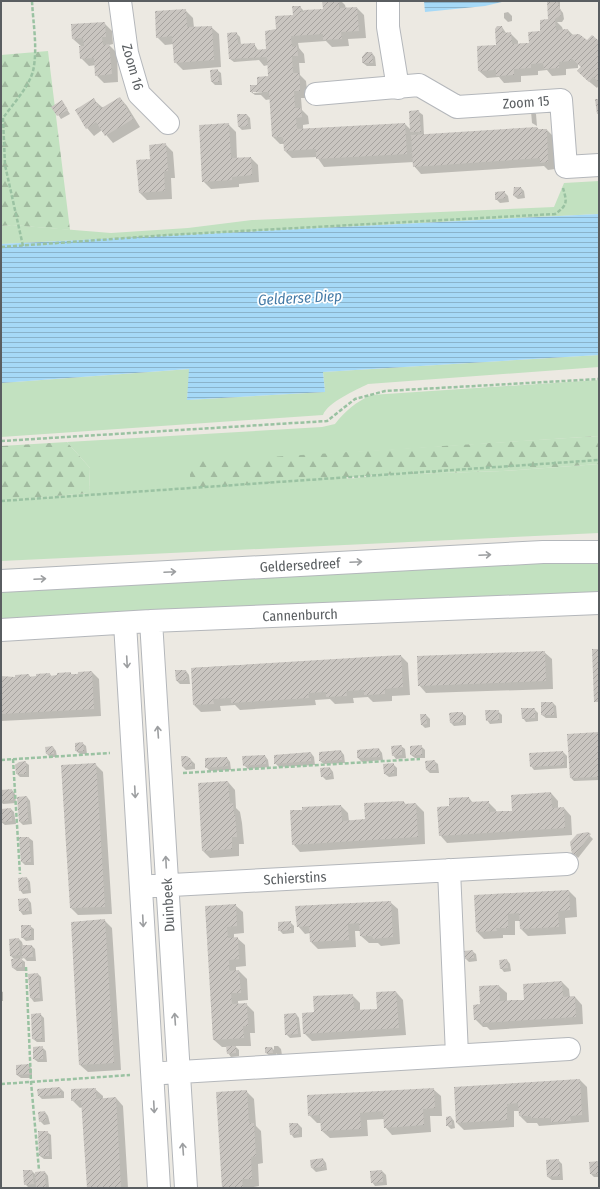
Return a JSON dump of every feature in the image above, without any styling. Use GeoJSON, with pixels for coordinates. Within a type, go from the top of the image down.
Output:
{"type":"FeatureCollection","features":[{"type":"Feature","properties":{"kind":"street","name":"Zoom 16"},"geometry":{"type":"LineString","coordinates":[[120,1],[127,53],[139,94],[168,124]]}},
{"type":"Feature","properties":{"kind":"street"},"geometry":{"type":"LineString","coordinates":[[388,1],[388,27],[398,88]]}},
{"type":"Feature","properties":{"kind":"street","name":"Zoom 15"},"geometry":{"type":"LineString","coordinates":[[316,94],[419,85],[457,107],[561,100],[566,167],[599,165]]}},
{"type":"Feature","properties":{"kind":"street","name":"Geldersedreef"},"geometry":{"type":"LineString","coordinates":[[1,566],[542,538],[599,537]]}},
{"type":"Feature","properties":{"kind":"street","name":"Geldersedreef"},"geometry":{"type":"LineString","coordinates":[[1,581],[543,552],[599,552]]}},
{"type":"Feature","properties":{"kind":"street","name":"Cannenburch"},"geometry":{"type":"LineString","coordinates":[[1,630],[151,621],[599,603]]}},
{"type":"Feature","properties":{"kind":"street","name":"Duinbeek"},"geometry":{"type":"LineString","coordinates":[[151,621],[186,1188]]}},
{"type":"Feature","properties":{"kind":"street","name":"Duinbeek"},"geometry":{"type":"LineString","coordinates":[[125,623],[159,1188]]}},
{"type":"Feature","properties":{"kind":"street","name":"Schierstins"},"geometry":{"type":"LineString","coordinates":[[141,887],[567,864]]}},
{"type":"Feature","properties":{"kind":"street"},"geometry":{"type":"LineString","coordinates":[[448,870],[457,1055]]}},
{"type":"Feature","properties":{"kind":"street"},"geometry":{"type":"LineString","coordinates":[[152,1073],[569,1049]]}},
{"type":"Feature","properties":{"kind":"path"},"geometry":{"type":"LineString","coordinates":[[22,246],[5,165],[3,118],[18,98],[33,72],[35,49],[32,1]]}},
{"type":"Feature","properties":{"kind":"path"},"geometry":{"type":"LineString","coordinates":[[1,247],[168,235],[556,214],[564,208],[566,200],[562,186]]}},
{"type":"Feature","properties":{"kind":"path"},"geometry":{"type":"LineString","coordinates":[[1,441],[327,421],[355,399],[385,391],[599,378]]}},
{"type":"Feature","properties":{"kind":"path"},"geometry":{"type":"LineString","coordinates":[[1,501],[599,460]]}},
{"type":"Feature","properties":{"kind":"path"},"geometry":{"type":"LineString","coordinates":[[1,760],[133,751]]}},
{"type":"Feature","properties":{"kind":"path"},"geometry":{"type":"LineString","coordinates":[[13,759],[20,874]]}},
{"type":"Feature","properties":{"kind":"path"},"geometry":{"type":"LineString","coordinates":[[160,774],[420,759]]}},
{"type":"Feature","properties":{"kind":"path"},"geometry":{"type":"LineString","coordinates":[[26,967],[31,1082],[39,1170]]}},
{"type":"Feature","properties":{"kind":"path"},"geometry":{"type":"LineString","coordinates":[[1,1084],[152,1073]]}},
{"type":"Feature","properties":{"kind":"green space"},"geometry":{"type":"Polygon","coordinates":[[[48,51],[70,230],[12,225],[1,226],[1,55],[48,51]]]}},
{"type":"Feature","properties":{"kind":"green space"},"geometry":{"type":"Polygon","coordinates":[[[599,181],[599,214],[1,244],[1,226],[12,225],[111,233],[188,228],[252,220],[554,207],[564,183],[599,181]]]}},
{"type":"Feature","properties":{"kind":"green space"},"geometry":{"type":"Polygon","coordinates":[[[599,355],[599,367],[368,384],[336,401],[326,410],[323,415],[1,437],[1,383],[190,369],[187,400],[325,392],[323,372],[599,355]]]}},
{"type":"Feature","properties":{"kind":"green space"},"geometry":{"type":"Polygon","coordinates":[[[599,380],[599,436],[327,454],[348,479],[379,475],[503,471],[599,464],[599,533],[1,561],[1,501],[89,493],[90,468],[67,442],[322,427],[335,424],[351,407],[371,395],[599,380]]]}},
{"type":"Feature","properties":{"kind":"green space"},"geometry":{"type":"Polygon","coordinates":[[[599,436],[599,464],[503,471],[379,475],[191,489],[189,462],[599,436]]]}},
{"type":"Feature","properties":{"kind":"green space"},"geometry":{"type":"Polygon","coordinates":[[[67,442],[90,468],[89,493],[1,501],[1,446],[67,442]]]}},
{"type":"Feature","properties":{"kind":"green space"},"geometry":{"type":"Polygon","coordinates":[[[599,559],[599,595],[1,621],[1,587],[599,559]]]}},
{"type":"Feature","properties":{"kind":"water"},"geometry":{"type":"Polygon","coordinates":[[[424,1],[506,1],[485,6],[425,12],[424,1]]]}},
{"type":"Feature","properties":{"kind":"water","name":"Gelderse Diep"},"geometry":{"type":"Polygon","coordinates":[[[599,214],[599,355],[323,372],[325,392],[187,400],[189,369],[1,383],[1,244],[599,214]]]}},
{"type":"Feature","properties":{"kind":"building"},"geometry":{"type":"Polygon","coordinates":[[[322,1],[339,1],[339,8],[357,7],[359,31],[341,32],[342,39],[323,40],[323,34],[291,36],[292,47],[297,46],[298,56],[292,56],[293,73],[299,73],[300,82],[300,91],[294,91],[295,108],[301,108],[302,117],[296,118],[297,129],[405,123],[407,154],[316,159],[316,149],[284,151],[283,137],[272,137],[269,92],[250,92],[250,85],[257,85],[257,77],[268,76],[267,57],[229,59],[227,33],[237,32],[238,44],[255,43],[255,50],[266,49],[265,31],[276,29],[275,16],[293,15],[292,6],[301,6],[301,12],[304,12],[304,10],[323,9],[322,1]]]}},
{"type":"Feature","properties":{"kind":"building"},"geometry":{"type":"Polygon","coordinates":[[[547,1],[557,1],[560,8],[561,15],[555,19],[556,30],[568,29],[569,35],[579,34],[587,40],[592,35],[599,41],[599,82],[593,77],[589,82],[577,71],[581,67],[571,58],[571,61],[559,62],[559,68],[544,69],[543,63],[531,64],[531,68],[514,69],[514,75],[496,76],[496,70],[478,71],[477,46],[496,45],[495,29],[497,26],[502,26],[503,33],[511,32],[512,44],[529,43],[528,32],[540,31],[540,20],[548,19],[547,1]]]}},
{"type":"Feature","properties":{"kind":"building"},"geometry":{"type":"Polygon","coordinates":[[[186,9],[187,27],[212,26],[214,60],[174,63],[172,36],[156,38],[155,11],[186,9]]]}},
{"type":"Feature","properties":{"kind":"building"},"geometry":{"type":"Polygon","coordinates":[[[105,22],[106,37],[102,37],[103,45],[109,44],[112,74],[95,76],[94,58],[80,59],[79,46],[84,46],[83,38],[72,39],[71,24],[105,22]]]}},
{"type":"Feature","properties":{"kind":"building"},"geometry":{"type":"Polygon","coordinates":[[[366,52],[372,52],[373,63],[362,63],[362,57],[366,52]]]}},
{"type":"Feature","properties":{"kind":"building"},"geometry":{"type":"Polygon","coordinates":[[[218,69],[219,82],[211,82],[210,70],[218,69]]]}},
{"type":"Feature","properties":{"kind":"building"},"geometry":{"type":"Polygon","coordinates":[[[120,97],[133,119],[105,136],[96,122],[86,129],[75,110],[94,98],[100,109],[120,97]]]}},
{"type":"Feature","properties":{"kind":"building"},"geometry":{"type":"Polygon","coordinates":[[[595,99],[599,99],[599,114],[597,114],[595,99]]]}},
{"type":"Feature","properties":{"kind":"building"},"geometry":{"type":"Polygon","coordinates":[[[62,100],[68,110],[57,116],[51,107],[62,100]]]}},
{"type":"Feature","properties":{"kind":"building"},"geometry":{"type":"Polygon","coordinates":[[[419,110],[421,132],[410,132],[409,111],[419,110]]]}},
{"type":"Feature","properties":{"kind":"building"},"geometry":{"type":"Polygon","coordinates":[[[237,114],[247,114],[248,126],[238,127],[237,114]]]}},
{"type":"Feature","properties":{"kind":"building"},"geometry":{"type":"Polygon","coordinates":[[[229,123],[231,158],[251,157],[252,175],[232,177],[232,180],[202,182],[199,125],[229,123]]]}},
{"type":"Feature","properties":{"kind":"building"},"geometry":{"type":"Polygon","coordinates":[[[537,127],[538,129],[547,129],[548,162],[540,163],[540,158],[413,167],[411,135],[537,127]]]}},
{"type":"Feature","properties":{"kind":"building"},"geometry":{"type":"Polygon","coordinates":[[[166,143],[168,171],[164,171],[165,191],[139,193],[136,160],[150,159],[149,145],[166,143]]]}},
{"type":"Feature","properties":{"kind":"building"},"geometry":{"type":"Polygon","coordinates":[[[514,187],[521,187],[522,195],[513,196],[514,187]]]}},
{"type":"Feature","properties":{"kind":"building"},"geometry":{"type":"Polygon","coordinates":[[[505,191],[505,198],[495,200],[495,192],[505,191]]]}},
{"type":"Feature","properties":{"kind":"building"},"geometry":{"type":"Polygon","coordinates":[[[592,649],[599,649],[599,702],[594,702],[592,649]]]}},
{"type":"Feature","properties":{"kind":"building"},"geometry":{"type":"Polygon","coordinates":[[[545,651],[546,681],[418,686],[417,656],[545,651]]]}},
{"type":"Feature","properties":{"kind":"building"},"geometry":{"type":"Polygon","coordinates":[[[401,655],[403,687],[385,689],[385,694],[364,695],[364,690],[346,691],[347,696],[326,697],[326,692],[308,693],[309,698],[231,703],[231,698],[213,699],[214,704],[193,705],[191,668],[401,655]]]}},
{"type":"Feature","properties":{"kind":"building"},"geometry":{"type":"Polygon","coordinates":[[[175,670],[186,670],[187,680],[176,681],[175,670]]]}},
{"type":"Feature","properties":{"kind":"building"},"geometry":{"type":"Polygon","coordinates":[[[92,671],[94,709],[1,714],[1,676],[15,677],[15,675],[29,674],[29,677],[36,676],[36,674],[50,673],[50,676],[57,675],[57,673],[71,672],[71,674],[78,674],[78,672],[92,671]]]}},
{"type":"Feature","properties":{"kind":"building"},"geometry":{"type":"Polygon","coordinates":[[[541,702],[553,702],[554,715],[541,715],[541,702]]]}},
{"type":"Feature","properties":{"kind":"building"},"geometry":{"type":"Polygon","coordinates":[[[521,708],[535,708],[535,718],[522,719],[521,708]]]}},
{"type":"Feature","properties":{"kind":"building"},"geometry":{"type":"Polygon","coordinates":[[[485,710],[499,710],[499,720],[486,721],[485,710]]]}},
{"type":"Feature","properties":{"kind":"building"},"geometry":{"type":"Polygon","coordinates":[[[463,712],[463,722],[450,723],[449,713],[463,712]]]}},
{"type":"Feature","properties":{"kind":"building"},"geometry":{"type":"Polygon","coordinates":[[[420,714],[426,714],[427,724],[421,725],[420,714]]]}},
{"type":"Feature","properties":{"kind":"building"},"geometry":{"type":"Polygon","coordinates":[[[599,732],[599,777],[570,778],[567,734],[599,732]]]}},
{"type":"Feature","properties":{"kind":"building"},"geometry":{"type":"Polygon","coordinates":[[[83,742],[84,751],[75,751],[75,743],[83,742]]]}},
{"type":"Feature","properties":{"kind":"building"},"geometry":{"type":"Polygon","coordinates":[[[402,745],[402,755],[392,756],[391,746],[402,745]]]}},
{"type":"Feature","properties":{"kind":"building"},"geometry":{"type":"Polygon","coordinates":[[[422,745],[422,755],[410,755],[410,746],[422,745]]]}},
{"type":"Feature","properties":{"kind":"building"},"geometry":{"type":"Polygon","coordinates":[[[53,746],[54,754],[46,754],[45,747],[53,746]]]}},
{"type":"Feature","properties":{"kind":"building"},"geometry":{"type":"Polygon","coordinates":[[[379,748],[380,757],[357,758],[357,750],[379,748]]]}},
{"type":"Feature","properties":{"kind":"building"},"geometry":{"type":"Polygon","coordinates":[[[341,750],[342,760],[319,761],[319,752],[341,750]]]}},
{"type":"Feature","properties":{"kind":"building"},"geometry":{"type":"Polygon","coordinates":[[[563,751],[564,765],[530,767],[529,753],[563,751]]]}},
{"type":"Feature","properties":{"kind":"building"},"geometry":{"type":"Polygon","coordinates":[[[311,752],[311,761],[274,764],[274,755],[311,752]]]}},
{"type":"Feature","properties":{"kind":"building"},"geometry":{"type":"Polygon","coordinates":[[[265,755],[266,764],[243,766],[242,756],[265,755]]]}},
{"type":"Feature","properties":{"kind":"building"},"geometry":{"type":"Polygon","coordinates":[[[181,756],[187,756],[191,759],[192,766],[182,767],[181,756]]]}},
{"type":"Feature","properties":{"kind":"building"},"geometry":{"type":"Polygon","coordinates":[[[227,757],[228,766],[205,768],[205,758],[227,757]]]}},
{"type":"Feature","properties":{"kind":"building"},"geometry":{"type":"Polygon","coordinates":[[[435,760],[436,770],[426,770],[425,761],[435,760]]]}},
{"type":"Feature","properties":{"kind":"building"},"geometry":{"type":"Polygon","coordinates":[[[26,761],[26,774],[16,774],[15,765],[19,762],[26,761]]]}},
{"type":"Feature","properties":{"kind":"building"},"geometry":{"type":"Polygon","coordinates":[[[96,763],[105,907],[70,908],[61,765],[96,763]]]}},
{"type":"Feature","properties":{"kind":"building"},"geometry":{"type":"Polygon","coordinates":[[[394,763],[394,773],[384,774],[383,764],[394,763]]]}},
{"type":"Feature","properties":{"kind":"building"},"geometry":{"type":"Polygon","coordinates":[[[330,767],[331,776],[321,777],[320,768],[330,767]]]}},
{"type":"Feature","properties":{"kind":"building"},"geometry":{"type":"Polygon","coordinates":[[[228,781],[230,804],[233,803],[237,837],[232,837],[232,849],[202,851],[198,783],[228,781]]]}},
{"type":"Feature","properties":{"kind":"building"},"geometry":{"type":"Polygon","coordinates":[[[12,789],[13,800],[1,801],[1,790],[12,789]]]}},
{"type":"Feature","properties":{"kind":"building"},"geometry":{"type":"Polygon","coordinates":[[[551,792],[552,808],[564,807],[565,828],[439,836],[437,807],[449,806],[449,798],[469,797],[469,802],[489,801],[489,812],[512,811],[511,795],[551,792]]]}},
{"type":"Feature","properties":{"kind":"building"},"geometry":{"type":"Polygon","coordinates":[[[27,796],[28,821],[19,822],[17,797],[27,796]]]}},
{"type":"Feature","properties":{"kind":"building"},"geometry":{"type":"Polygon","coordinates":[[[404,801],[404,804],[416,803],[418,837],[292,845],[290,810],[302,810],[302,807],[341,805],[342,821],[365,819],[364,803],[404,801]]]}},
{"type":"Feature","properties":{"kind":"building"},"geometry":{"type":"Polygon","coordinates":[[[11,808],[12,821],[1,822],[1,809],[11,808]]]}},
{"type":"Feature","properties":{"kind":"building"},"geometry":{"type":"Polygon","coordinates":[[[588,832],[591,834],[574,856],[572,854],[570,842],[577,834],[588,832]]]}},
{"type":"Feature","properties":{"kind":"building"},"geometry":{"type":"Polygon","coordinates":[[[19,837],[29,837],[31,862],[21,862],[19,837]]]}},
{"type":"Feature","properties":{"kind":"building"},"geometry":{"type":"Polygon","coordinates":[[[27,877],[28,890],[19,891],[18,878],[27,877]]]}},
{"type":"Feature","properties":{"kind":"building"},"geometry":{"type":"Polygon","coordinates":[[[569,890],[570,910],[558,911],[559,927],[520,929],[519,913],[508,914],[508,928],[496,928],[497,931],[476,932],[474,895],[569,890]]]}},
{"type":"Feature","properties":{"kind":"building"},"geometry":{"type":"Polygon","coordinates":[[[28,898],[29,911],[19,911],[18,899],[28,898]]]}},
{"type":"Feature","properties":{"kind":"building"},"geometry":{"type":"Polygon","coordinates":[[[391,901],[393,937],[373,939],[372,936],[360,936],[359,923],[348,924],[349,940],[310,942],[309,926],[297,927],[295,906],[391,901]]]}},
{"type":"Feature","properties":{"kind":"building"},"geometry":{"type":"Polygon","coordinates":[[[236,904],[237,926],[227,927],[228,938],[238,937],[239,959],[229,960],[229,971],[239,970],[241,993],[231,993],[232,1004],[247,1003],[248,1026],[243,1026],[244,1038],[213,1040],[205,906],[236,904]]]}},
{"type":"Feature","properties":{"kind":"building"},"geometry":{"type":"Polygon","coordinates":[[[105,919],[114,1063],[79,1065],[71,922],[105,919]]]}},
{"type":"Feature","properties":{"kind":"building"},"geometry":{"type":"Polygon","coordinates":[[[291,921],[291,930],[278,931],[278,922],[291,921]]]}},
{"type":"Feature","properties":{"kind":"building"},"geometry":{"type":"Polygon","coordinates":[[[21,925],[31,925],[31,937],[21,938],[21,925]]]}},
{"type":"Feature","properties":{"kind":"building"},"geometry":{"type":"Polygon","coordinates":[[[19,938],[20,955],[10,956],[9,939],[19,938]]]}},
{"type":"Feature","properties":{"kind":"building"},"geometry":{"type":"Polygon","coordinates":[[[22,945],[32,945],[33,957],[22,958],[22,945]]]}},
{"type":"Feature","properties":{"kind":"building"},"geometry":{"type":"Polygon","coordinates":[[[473,950],[474,958],[465,959],[464,951],[473,950]]]}},
{"type":"Feature","properties":{"kind":"building"},"geometry":{"type":"Polygon","coordinates":[[[22,958],[22,967],[12,968],[11,959],[22,958]]]}},
{"type":"Feature","properties":{"kind":"building"},"geometry":{"type":"Polygon","coordinates":[[[507,959],[508,968],[500,969],[499,960],[507,959]]]}},
{"type":"Feature","properties":{"kind":"building"},"geometry":{"type":"Polygon","coordinates":[[[38,973],[40,998],[30,998],[28,974],[38,973]]]}},
{"type":"Feature","properties":{"kind":"building"},"geometry":{"type":"Polygon","coordinates":[[[562,981],[563,997],[575,996],[576,1017],[481,1023],[481,1019],[474,1020],[473,1005],[480,1004],[479,986],[499,985],[500,1001],[524,1000],[523,984],[562,981]]]}},
{"type":"Feature","properties":{"kind":"building"},"geometry":{"type":"Polygon","coordinates":[[[396,991],[399,1028],[303,1034],[302,1013],[314,1012],[313,996],[353,994],[354,1010],[377,1009],[376,992],[396,991]]]}},
{"type":"Feature","properties":{"kind":"building"},"geometry":{"type":"Polygon","coordinates":[[[41,1013],[42,1039],[32,1039],[31,1014],[41,1013]]]}},
{"type":"Feature","properties":{"kind":"building"},"geometry":{"type":"Polygon","coordinates":[[[296,1013],[298,1034],[285,1035],[284,1014],[296,1013]]]}},
{"type":"Feature","properties":{"kind":"building"},"geometry":{"type":"Polygon","coordinates":[[[43,1046],[43,1059],[33,1059],[33,1047],[43,1046]]]}},
{"type":"Feature","properties":{"kind":"building"},"geometry":{"type":"Polygon","coordinates":[[[226,1046],[236,1046],[236,1053],[227,1054],[226,1046]]]}},
{"type":"Feature","properties":{"kind":"building"},"geometry":{"type":"Polygon","coordinates":[[[265,1047],[272,1047],[273,1053],[265,1053],[265,1047]]]}},
{"type":"Feature","properties":{"kind":"building"},"geometry":{"type":"Polygon","coordinates":[[[29,1064],[29,1074],[16,1075],[16,1065],[29,1064]]]}},
{"type":"Feature","properties":{"kind":"building"},"geometry":{"type":"Polygon","coordinates":[[[580,1079],[582,1115],[570,1116],[571,1121],[551,1122],[551,1118],[531,1118],[531,1116],[519,1116],[518,1103],[507,1104],[507,1120],[456,1123],[454,1087],[580,1079]]]}},
{"type":"Feature","properties":{"kind":"building"},"geometry":{"type":"Polygon","coordinates":[[[60,1087],[61,1095],[38,1096],[37,1089],[60,1087]]]}},
{"type":"Feature","properties":{"kind":"building"},"geometry":{"type":"Polygon","coordinates":[[[96,1088],[96,1099],[116,1097],[121,1188],[87,1188],[81,1100],[71,1101],[71,1089],[96,1088]]]}},
{"type":"Feature","properties":{"kind":"building"},"geometry":{"type":"Polygon","coordinates":[[[434,1088],[435,1108],[423,1109],[424,1125],[384,1128],[383,1111],[360,1113],[361,1129],[321,1131],[320,1115],[308,1116],[307,1095],[434,1088]]]}},
{"type":"Feature","properties":{"kind":"building"},"geometry":{"type":"Polygon","coordinates":[[[247,1090],[249,1123],[254,1123],[256,1156],[251,1157],[252,1179],[242,1179],[243,1188],[222,1188],[216,1092],[247,1090]]]}},
{"type":"Feature","properties":{"kind":"building"},"geometry":{"type":"Polygon","coordinates":[[[45,1111],[46,1120],[39,1122],[38,1112],[45,1111]]]}},
{"type":"Feature","properties":{"kind":"building"},"geometry":{"type":"Polygon","coordinates":[[[451,1116],[452,1125],[446,1126],[446,1117],[451,1116]]]}},
{"type":"Feature","properties":{"kind":"building"},"geometry":{"type":"Polygon","coordinates":[[[289,1123],[298,1123],[299,1134],[290,1135],[289,1123]]]}},
{"type":"Feature","properties":{"kind":"building"},"geometry":{"type":"Polygon","coordinates":[[[38,1131],[48,1131],[49,1156],[39,1156],[38,1131]]]}},
{"type":"Feature","properties":{"kind":"building"},"geometry":{"type":"Polygon","coordinates":[[[323,1158],[324,1167],[311,1168],[310,1160],[323,1158]]]}},
{"type":"Feature","properties":{"kind":"building"},"geometry":{"type":"Polygon","coordinates":[[[559,1159],[560,1176],[547,1177],[546,1160],[559,1159]]]}},
{"type":"Feature","properties":{"kind":"building"},"geometry":{"type":"Polygon","coordinates":[[[599,1161],[599,1174],[590,1174],[589,1162],[599,1161]]]}},
{"type":"Feature","properties":{"kind":"building"},"geometry":{"type":"Polygon","coordinates":[[[23,1170],[32,1170],[34,1184],[24,1185],[23,1170]]]}},
{"type":"Feature","properties":{"kind":"building"},"geometry":{"type":"Polygon","coordinates":[[[382,1170],[383,1182],[371,1183],[370,1171],[382,1170]]]}},
{"type":"Feature","properties":{"kind":"building"},"geometry":{"type":"Polygon","coordinates":[[[45,1171],[46,1188],[36,1188],[35,1172],[45,1171]]]}}]}
